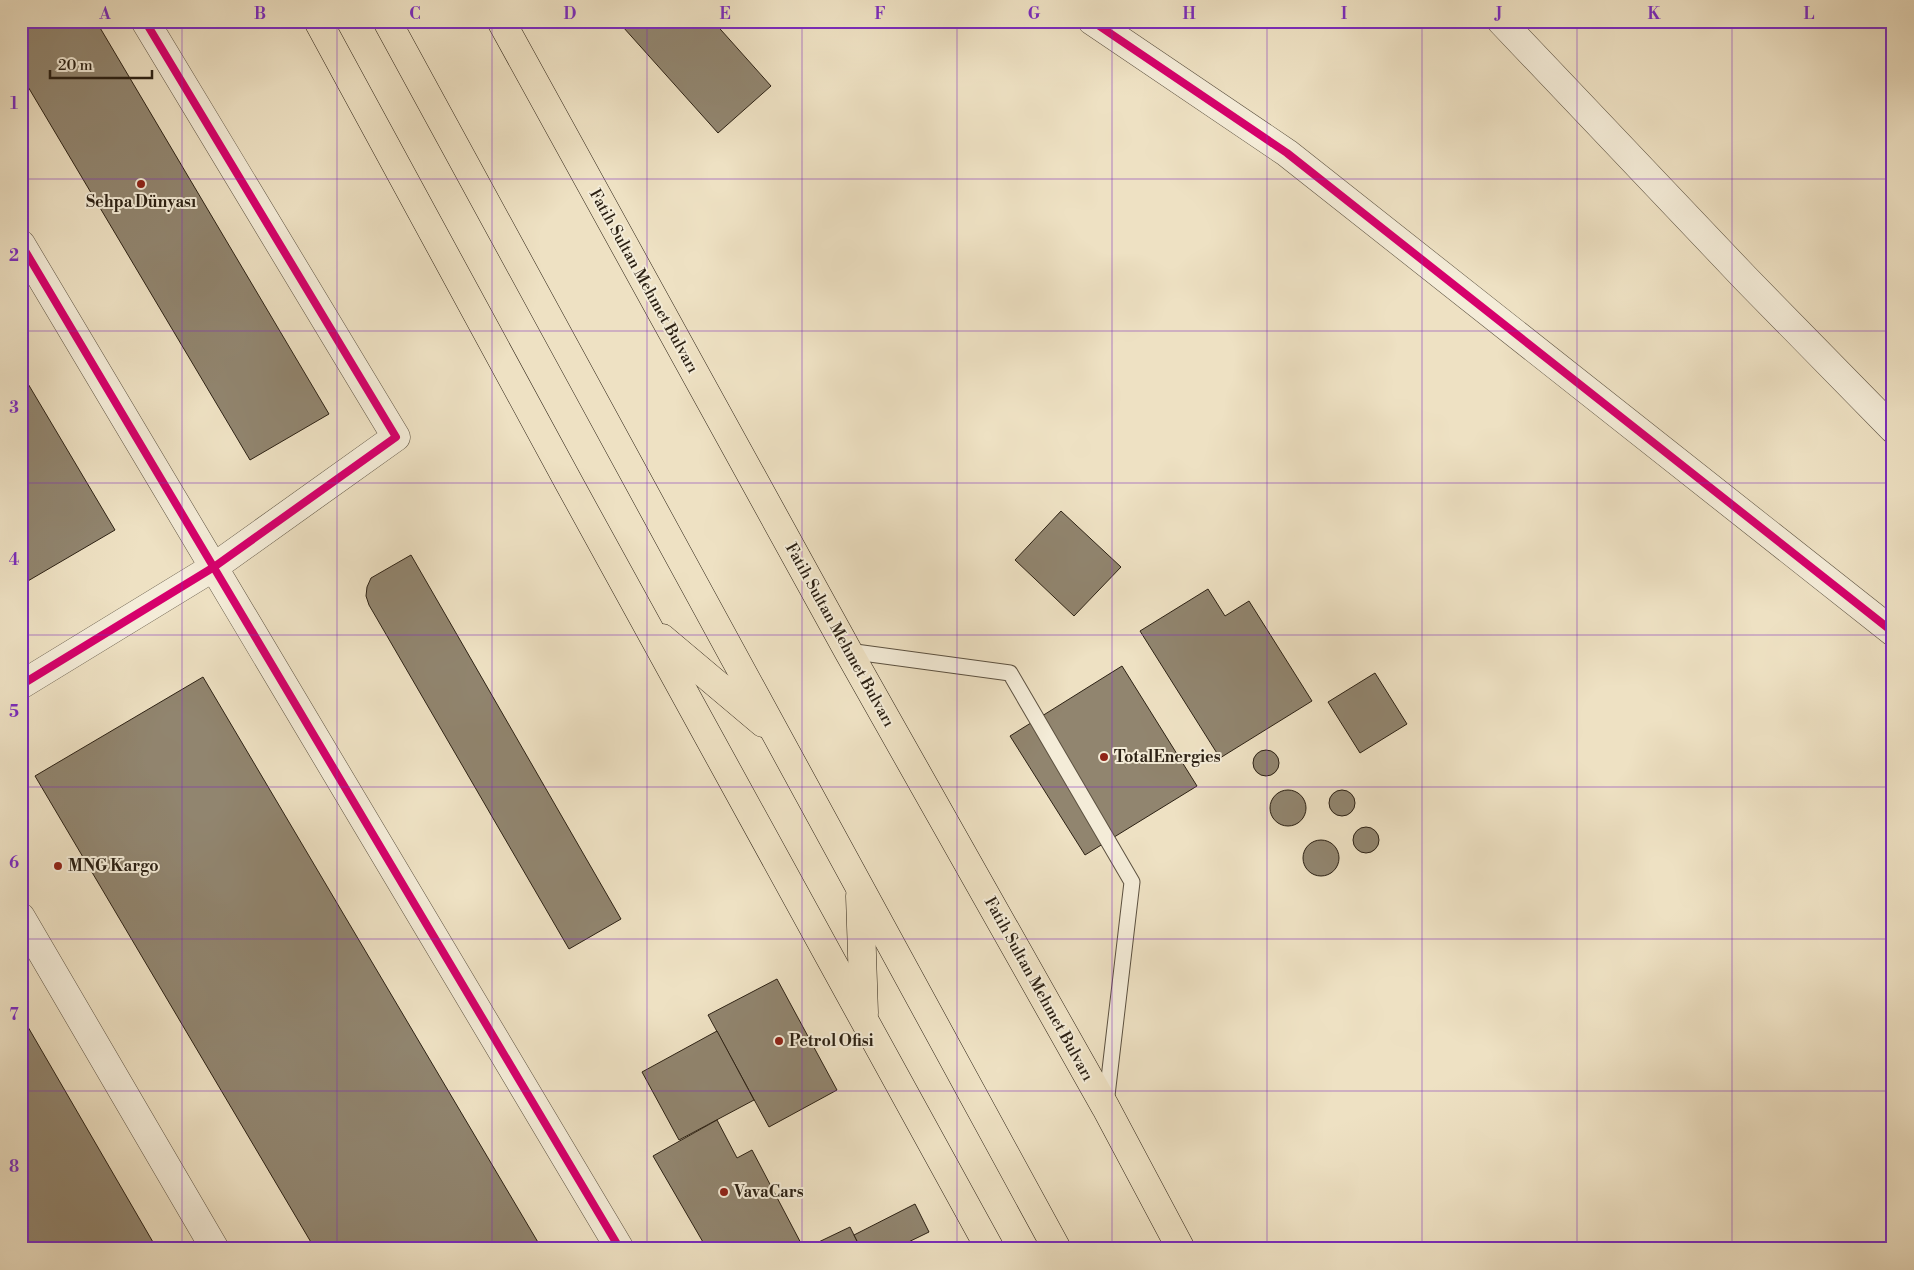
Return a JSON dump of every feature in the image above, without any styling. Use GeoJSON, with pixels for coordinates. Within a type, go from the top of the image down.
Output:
{"type":"FeatureCollection","features":[{"type":"Feature","properties":{"kind":"highway"},"geometry":{"type":"LineString","coordinates":[[318,21],[990,1249]]}},
{"type":"Feature","properties":{"kind":"highway"},"geometry":{"type":"LineString","coordinates":[[387,21],[1057,1249]]}},
{"type":"Feature","properties":{"kind":"highway","name":"Fatih Sultan Mehmet Bulvarı"},"geometry":{"type":"LineString","coordinates":[[501,21],[848,651],[1106,1108],[1181,1249]]}},
{"type":"Feature","properties":{"kind":"highway"},"geometry":{"type":"LineString","coordinates":[[649,627],[774,733]]}},
{"type":"Feature","properties":{"kind":"highway"},"geometry":{"type":"LineString","coordinates":[[860,889],[865,1019]]}},
{"type":"Feature","properties":{"kind":"street"},"geometry":{"type":"LineString","coordinates":[[21,685],[214,566],[396,437],[145,21]]}},
{"type":"Feature","properties":{"kind":"street"},"geometry":{"type":"LineString","coordinates":[[1092,21],[1287,153],[1893,632]]}},
{"type":"Feature","properties":{"kind":"street"},"geometry":{"type":"LineString","coordinates":[[1501,21],[1746,279],[1893,429]]}},
{"type":"Feature","properties":{"kind":"street"},"geometry":{"type":"LineString","coordinates":[[21,244],[620,1249]]}},
{"type":"Feature","properties":{"kind":"street"},"geometry":{"type":"LineString","coordinates":[[21,917],[215,1249]]}},
{"type":"Feature","properties":{"kind":"lane"},"geometry":{"type":"LineString","coordinates":[[848,651],[1010,673],[1132,882],[1106,1108]]}},
{"type":"Feature","properties":{"kind":"building"},"geometry":{"type":"Polygon","coordinates":[[[21,21],[96,21],[329,414],[250,460],[21,75],[21,21]]]}},
{"type":"Feature","properties":{"kind":"building"},"geometry":{"type":"Polygon","coordinates":[[[630,21],[713,21],[771,86],[718,133],[623,27],[630,21]]]}},
{"type":"Feature","properties":{"kind":"building"},"geometry":{"type":"Polygon","coordinates":[[[21,372],[115,530],[21,585],[21,372]]]}},
{"type":"Feature","properties":{"kind":"building"},"geometry":{"type":"Polygon","coordinates":[[[1061,511],[1121,567],[1074,616],[1015,560],[1061,511]]]}},
{"type":"Feature","properties":{"kind":"building"},"geometry":{"type":"Polygon","coordinates":[[[411,555],[621,919],[569,949],[369,605],[366,596],[371,578],[411,555]]]}},
{"type":"Feature","properties":{"kind":"building"},"geometry":{"type":"Polygon","coordinates":[[[1208,589],[1225,616],[1249,601],[1312,701],[1220,758],[1140,631],[1208,589]]]}},
{"type":"Feature","properties":{"kind":"building"},"geometry":{"type":"Polygon","coordinates":[[[1122,666],[1197,786],[1085,855],[1010,736],[1122,666]]]}},
{"type":"Feature","properties":{"kind":"building"},"geometry":{"type":"Polygon","coordinates":[[[1375,673],[1407,724],[1360,753],[1328,702],[1375,673]]]}},
{"type":"Feature","properties":{"kind":"building"},"geometry":{"type":"Polygon","coordinates":[[[203,677],[542,1249],[315,1249],[35,776],[203,677]]]}},
{"type":"Feature","properties":{"kind":"building"},"geometry":{"type":"Polygon","coordinates":[[[1266,750],[1275,754],[1279,763],[1275,772],[1266,776],[1257,772],[1253,763],[1257,754],[1266,750]]]}},
{"type":"Feature","properties":{"kind":"building"},"geometry":{"type":"Polygon","coordinates":[[[1288,790],[1295,791],[1301,795],[1305,801],[1305,815],[1301,821],[1295,825],[1288,826],[1281,825],[1275,821],[1271,815],[1270,808],[1271,801],[1275,795],[1281,791],[1288,790]]]}},
{"type":"Feature","properties":{"kind":"building"},"geometry":{"type":"Polygon","coordinates":[[[1342,790],[1351,794],[1355,803],[1351,812],[1342,816],[1333,812],[1329,803],[1333,794],[1342,790]]]}},
{"type":"Feature","properties":{"kind":"building"},"geometry":{"type":"Polygon","coordinates":[[[1366,827],[1375,831],[1379,840],[1375,849],[1366,853],[1357,849],[1353,840],[1357,831],[1366,827]]]}},
{"type":"Feature","properties":{"kind":"building"},"geometry":{"type":"Polygon","coordinates":[[[1321,840],[1328,841],[1334,845],[1338,851],[1338,865],[1334,871],[1328,875],[1321,876],[1314,875],[1308,871],[1304,865],[1303,858],[1304,851],[1308,845],[1314,841],[1321,840]]]}},
{"type":"Feature","properties":{"kind":"building"},"geometry":{"type":"Polygon","coordinates":[[[777,979],[837,1090],[769,1127],[708,1015],[777,979]]]}},
{"type":"Feature","properties":{"kind":"building"},"geometry":{"type":"Polygon","coordinates":[[[21,1015],[157,1249],[21,1249],[21,1015]]]}},
{"type":"Feature","properties":{"kind":"building"},"geometry":{"type":"Polygon","coordinates":[[[717,1031],[754,1100],[679,1140],[642,1072],[717,1031]]]}},
{"type":"Feature","properties":{"kind":"building","name":"VavaCars"},"geometry":{"type":"Polygon","coordinates":[[[717,1120],[737,1158],[752,1150],[804,1249],[707,1249],[653,1156],[717,1120]]]}},
{"type":"Feature","properties":{"kind":"building"},"geometry":{"type":"Polygon","coordinates":[[[915,1204],[929,1232],[894,1249],[861,1249],[854,1235],[915,1204]]]}},
{"type":"Feature","properties":{"kind":"building"},"geometry":{"type":"Polygon","coordinates":[[[850,1227],[861,1249],[804,1249],[850,1227]]]}},
{"type":"Feature","properties":{"kind":"cycle path"},"geometry":{"type":"LineString","coordinates":[[21,685],[214,567],[396,437],[145,21]]}},
{"type":"Feature","properties":{"kind":"cycle path"},"geometry":{"type":"LineString","coordinates":[[1092,21],[1287,153],[1893,632]]}},
{"type":"Feature","properties":{"kind":"cycle path"},"geometry":{"type":"LineString","coordinates":[[21,244],[620,1249]]}},
{"type":"Feature","properties":{"kind":"place","name":"Sehpa Dünyası"},"geometry":{"type":"Point","coordinates":[141,184]}},
{"type":"Feature","properties":{"kind":"place","name":"TotalEnergies"},"geometry":{"type":"Point","coordinates":[1104,757]}},
{"type":"Feature","properties":{"kind":"place","name":"MNG Kargo"},"geometry":{"type":"Point","coordinates":[58,866]}},
{"type":"Feature","properties":{"kind":"place","name":"Petrol Ofisi"},"geometry":{"type":"Point","coordinates":[779,1041]}},
{"type":"Feature","properties":{"kind":"place","name":"VavaCars"},"geometry":{"type":"Point","coordinates":[724,1192]}}]}
